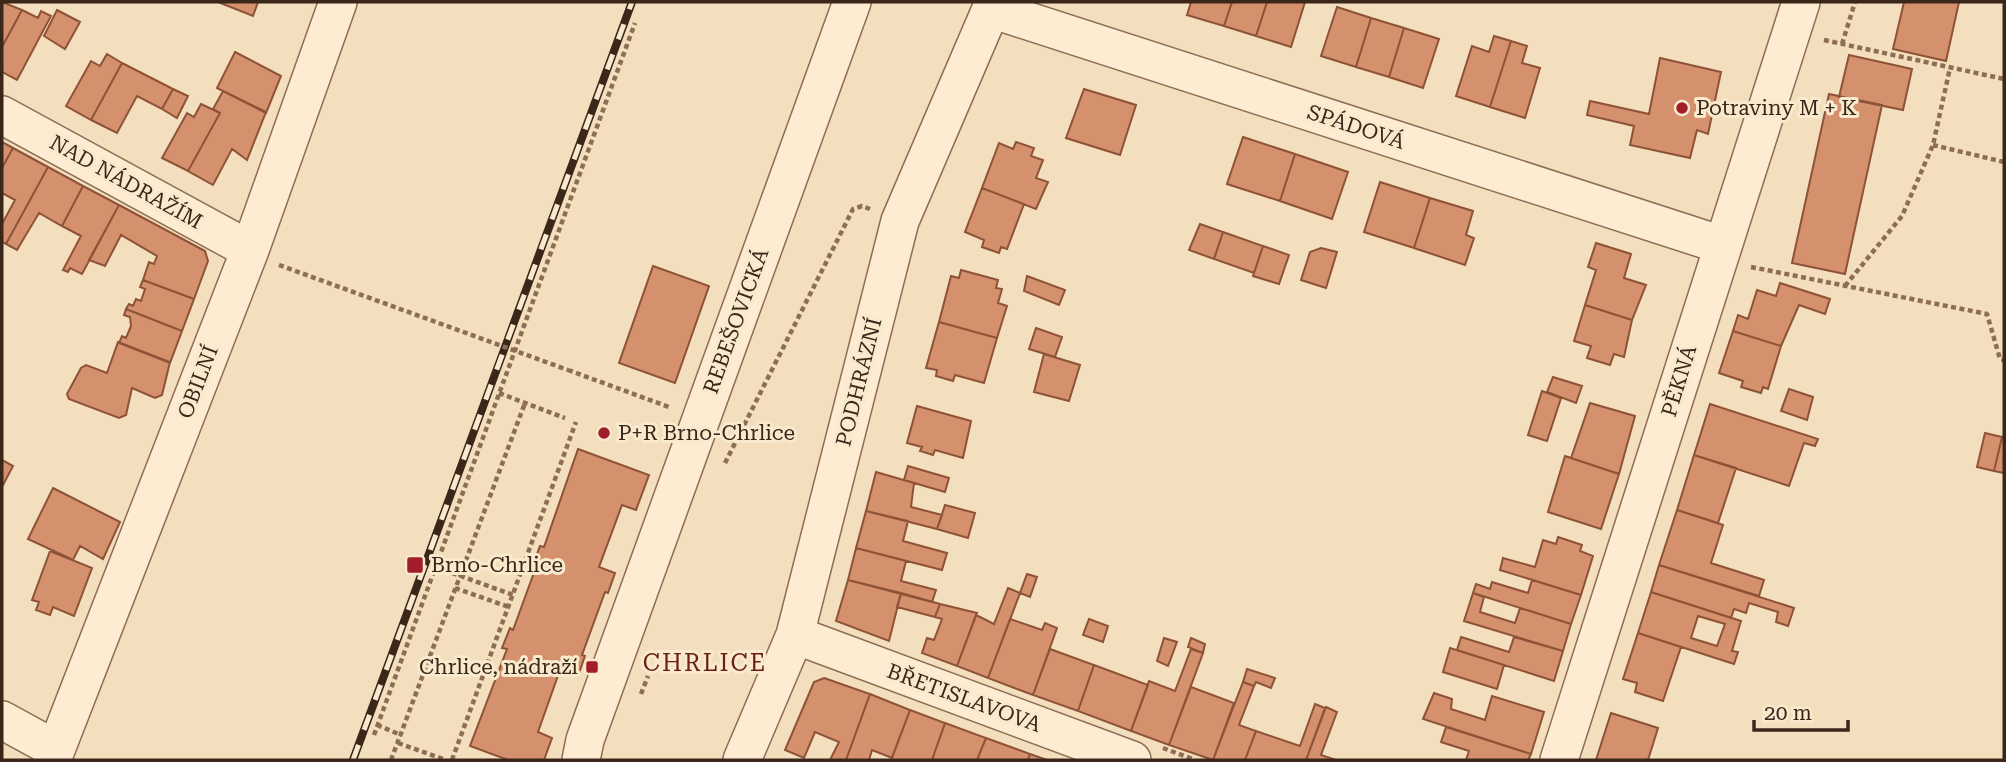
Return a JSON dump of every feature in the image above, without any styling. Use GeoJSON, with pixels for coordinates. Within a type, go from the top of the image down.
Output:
{"type":"FeatureCollection","features":[{"type":"Feature","properties":{"kind":"street","name":"OBILNÍ"},"geometry":{"type":"LineString","coordinates":[[53,755],[265,258],[338,2]]}},
{"type":"Feature","properties":{"kind":"street","name":"REBEŠOVICKÁ"},"geometry":{"type":"LineString","coordinates":[[581,760],[585,740],[852,2]]}},
{"type":"Feature","properties":{"kind":"street","name":"PĚKNÁ"},"geometry":{"type":"LineString","coordinates":[[1559,760],[1801,2]]}},
{"type":"Feature","properties":{"kind":"street","name":"SPÁDOVÁ"},"geometry":{"type":"LineString","coordinates":[[991,9],[1722,245]]}},
{"type":"Feature","properties":{"kind":"street","name":"PODHRÁZNÍ"},"geometry":{"type":"LineString","coordinates":[[742,760],[795,635],[900,221],[991,9]]}},
{"type":"Feature","properties":{"kind":"street","name":"NAD NÁDRAŽÍM"},"geometry":{"type":"LineString","coordinates":[[2,115],[265,258]]}},
{"type":"Feature","properties":{"kind":"street","name":"BŘETISLAVOVA"},"geometry":{"type":"LineString","coordinates":[[795,635],[1132,760]]}},
{"type":"Feature","properties":{"kind":"street"},"geometry":{"type":"LineString","coordinates":[[2,720],[53,755]]}},
{"type":"Feature","properties":{"kind":"path"},"geometry":{"type":"LineString","coordinates":[[1842,44],[1855,2]]}},
{"type":"Feature","properties":{"kind":"path"},"geometry":{"type":"LineString","coordinates":[[374,735],[635,23]]}},
{"type":"Feature","properties":{"kind":"path"},"geometry":{"type":"LineString","coordinates":[[1821,40],[2004,79]]}},
{"type":"Feature","properties":{"kind":"path"},"geometry":{"type":"LineString","coordinates":[[1845,286],[1902,216],[1933,145],[1950,68]]}},
{"type":"Feature","properties":{"kind":"path"},"geometry":{"type":"LineString","coordinates":[[1933,145],[2004,162]]}},
{"type":"Feature","properties":{"kind":"path"},"geometry":{"type":"LineString","coordinates":[[719,475],[853,209],[862,205],[900,221]]}},
{"type":"Feature","properties":{"kind":"path"},"geometry":{"type":"LineString","coordinates":[[265,258],[678,411]]}},
{"type":"Feature","properties":{"kind":"path"},"geometry":{"type":"LineString","coordinates":[[499,393],[565,418]]}},
{"type":"Feature","properties":{"kind":"path"},"geometry":{"type":"LineString","coordinates":[[391,760],[525,403]]}},
{"type":"Feature","properties":{"kind":"path"},"geometry":{"type":"LineString","coordinates":[[452,760],[576,422]]}},
{"type":"Feature","properties":{"kind":"path"},"geometry":{"type":"LineString","coordinates":[[436,567],[513,595]]}},
{"type":"Feature","properties":{"kind":"path"},"geometry":{"type":"LineString","coordinates":[[455,588],[509,607]]}},
{"type":"Feature","properties":{"kind":"path"},"geometry":{"type":"LineString","coordinates":[[377,725],[401,734]]}},
{"type":"Feature","properties":{"kind":"path"},"geometry":{"type":"LineString","coordinates":[[398,743],[446,760]]}},
{"type":"Feature","properties":{"kind":"building"},"geometry":{"type":"Polygon","coordinates":[[[2,2],[22,10],[2,47],[2,2]]]}},
{"type":"Feature","properties":{"kind":"building"},"geometry":{"type":"Polygon","coordinates":[[[218,2],[258,2],[253,16],[218,2]]]}},
{"type":"Feature","properties":{"kind":"building"},"geometry":{"type":"Polygon","coordinates":[[[1191,2],[1232,2],[1224,26],[1187,15],[1191,2]]]}},
{"type":"Feature","properties":{"kind":"building"},"geometry":{"type":"Polygon","coordinates":[[[1232,2],[1267,2],[1256,36],[1224,26],[1232,2]]]}},
{"type":"Feature","properties":{"kind":"building"},"geometry":{"type":"Polygon","coordinates":[[[1267,2],[1305,2],[1291,47],[1256,36],[1267,2]]]}},
{"type":"Feature","properties":{"kind":"building"},"geometry":{"type":"Polygon","coordinates":[[[1904,2],[1959,2],[1946,61],[1893,49],[1904,2]]]}},
{"type":"Feature","properties":{"kind":"building"},"geometry":{"type":"Polygon","coordinates":[[[1337,7],[1371,18],[1356,67],[1321,56],[1337,7]]]}},
{"type":"Feature","properties":{"kind":"building"},"geometry":{"type":"Polygon","coordinates":[[[22,10],[38,18],[41,11],[51,16],[17,80],[2,72],[2,47],[22,10]]]}},
{"type":"Feature","properties":{"kind":"building"},"geometry":{"type":"Polygon","coordinates":[[[57,10],[80,22],[65,49],[44,36],[57,10]]]}},
{"type":"Feature","properties":{"kind":"building"},"geometry":{"type":"Polygon","coordinates":[[[1371,18],[1404,28],[1389,77],[1356,67],[1371,18]]]}},
{"type":"Feature","properties":{"kind":"building"},"geometry":{"type":"Polygon","coordinates":[[[1404,28],[1439,39],[1423,88],[1389,77],[1404,28]]]}},
{"type":"Feature","properties":{"kind":"building"},"geometry":{"type":"Polygon","coordinates":[[[1494,36],[1511,41],[1490,107],[1456,96],[1472,46],[1489,52],[1494,36]]]}},
{"type":"Feature","properties":{"kind":"building"},"geometry":{"type":"Polygon","coordinates":[[[1511,41],[1527,46],[1522,63],[1540,68],[1525,118],[1490,107],[1511,41]]]}},
{"type":"Feature","properties":{"kind":"building"},"geometry":{"type":"Polygon","coordinates":[[[235,52],[281,76],[266,113],[217,88],[235,52]]]}},
{"type":"Feature","properties":{"kind":"building"},"geometry":{"type":"Polygon","coordinates":[[[107,54],[122,63],[91,120],[66,106],[91,61],[100,66],[107,54]]]}},
{"type":"Feature","properties":{"kind":"building"},"geometry":{"type":"Polygon","coordinates":[[[1849,55],[1912,69],[1903,110],[1839,97],[1849,55]]]}},
{"type":"Feature","properties":{"kind":"building","name":"Potraviny M + K"},"geometry":{"type":"Polygon","coordinates":[[[1660,58],[1721,72],[1708,134],[1697,130],[1690,158],[1630,145],[1634,126],[1587,115],[1590,101],[1649,114],[1660,58]]]}},
{"type":"Feature","properties":{"kind":"building"},"geometry":{"type":"Polygon","coordinates":[[[122,63],[173,89],[162,109],[137,96],[117,133],[91,120],[122,63]]]}},
{"type":"Feature","properties":{"kind":"building"},"geometry":{"type":"Polygon","coordinates":[[[173,89],[188,96],[177,118],[162,109],[173,89]]]}},
{"type":"Feature","properties":{"kind":"building"},"geometry":{"type":"Polygon","coordinates":[[[1084,89],[1136,105],[1120,155],[1066,138],[1084,89]]]}},
{"type":"Feature","properties":{"kind":"building"},"geometry":{"type":"Polygon","coordinates":[[[223,91],[266,112],[247,160],[232,149],[213,185],[188,171],[220,113],[213,109],[223,91]]]}},
{"type":"Feature","properties":{"kind":"building"},"geometry":{"type":"Polygon","coordinates":[[[1829,94],[1882,105],[1845,274],[1792,263],[1829,94]]]}},
{"type":"Feature","properties":{"kind":"building"},"geometry":{"type":"Polygon","coordinates":[[[201,104],[220,113],[188,171],[162,158],[187,113],[194,117],[201,104]]]}},
{"type":"Feature","properties":{"kind":"building"},"geometry":{"type":"Polygon","coordinates":[[[1243,137],[1295,154],[1280,201],[1227,184],[1243,137]]]}},
{"type":"Feature","properties":{"kind":"building"},"geometry":{"type":"Polygon","coordinates":[[[2,142],[13,148],[2,168],[2,142]]]}},
{"type":"Feature","properties":{"kind":"building"},"geometry":{"type":"Polygon","coordinates":[[[1016,142],[1034,148],[1031,156],[1043,160],[1036,178],[1048,182],[1036,209],[982,188],[999,143],[1013,149],[1016,142]]]}},
{"type":"Feature","properties":{"kind":"building"},"geometry":{"type":"Polygon","coordinates":[[[13,148],[48,167],[6,244],[2,242],[2,224],[15,200],[2,193],[2,168],[13,148]]]}},
{"type":"Feature","properties":{"kind":"building"},"geometry":{"type":"Polygon","coordinates":[[[1295,154],[1348,172],[1332,219],[1280,201],[1295,154]]]}},
{"type":"Feature","properties":{"kind":"building"},"geometry":{"type":"Polygon","coordinates":[[[48,167],[83,186],[62,226],[39,213],[17,250],[6,244],[48,167]]]}},
{"type":"Feature","properties":{"kind":"building"},"geometry":{"type":"Polygon","coordinates":[[[1380,182],[1430,198],[1414,248],[1364,232],[1380,182]]]}},
{"type":"Feature","properties":{"kind":"building"},"geometry":{"type":"Polygon","coordinates":[[[83,186],[119,205],[82,274],[70,268],[68,272],[63,270],[81,236],[62,226],[83,186]]]}},
{"type":"Feature","properties":{"kind":"building"},"geometry":{"type":"Polygon","coordinates":[[[982,188],[1024,204],[1007,249],[1001,247],[999,253],[982,247],[984,240],[965,232],[982,188]]]}},
{"type":"Feature","properties":{"kind":"building"},"geometry":{"type":"Polygon","coordinates":[[[1430,198],[1473,211],[1466,235],[1474,238],[1465,265],[1414,248],[1430,198]]]}},
{"type":"Feature","properties":{"kind":"building"},"geometry":{"type":"Polygon","coordinates":[[[119,205],[205,251],[208,261],[194,299],[143,280],[149,262],[154,264],[157,256],[121,235],[105,266],[89,260],[119,205]]]}},
{"type":"Feature","properties":{"kind":"building"},"geometry":{"type":"Polygon","coordinates":[[[1200,224],[1223,232],[1214,259],[1189,250],[1200,224]]]}},
{"type":"Feature","properties":{"kind":"building"},"geometry":{"type":"Polygon","coordinates":[[[1223,232],[1263,246],[1254,273],[1214,259],[1223,232]]]}},
{"type":"Feature","properties":{"kind":"building"},"geometry":{"type":"Polygon","coordinates":[[[1596,243],[1631,254],[1624,278],[1646,285],[1632,320],[1585,305],[1596,270],[1588,267],[1596,243]]]}},
{"type":"Feature","properties":{"kind":"building"},"geometry":{"type":"Polygon","coordinates":[[[1263,246],[1289,255],[1279,284],[1253,276],[1263,246]]]}},
{"type":"Feature","properties":{"kind":"building"},"geometry":{"type":"Polygon","coordinates":[[[1321,248],[1337,252],[1326,288],[1301,280],[1310,252],[1321,248]]]}},
{"type":"Feature","properties":{"kind":"building"},"geometry":{"type":"Polygon","coordinates":[[[653,266],[709,286],[675,383],[619,363],[653,266]]]}},
{"type":"Feature","properties":{"kind":"building"},"geometry":{"type":"Polygon","coordinates":[[[961,270],[998,280],[996,288],[1002,289],[998,303],[1007,306],[997,338],[939,322],[951,276],[959,278],[961,270]]]}},
{"type":"Feature","properties":{"kind":"building"},"geometry":{"type":"Polygon","coordinates":[[[1027,276],[1065,290],[1059,305],[1024,291],[1027,276]]]}},
{"type":"Feature","properties":{"kind":"building"},"geometry":{"type":"Polygon","coordinates":[[[143,280],[194,299],[182,331],[126,309],[129,304],[133,306],[136,299],[141,301],[145,289],[140,287],[143,280]]]}},
{"type":"Feature","properties":{"kind":"building"},"geometry":{"type":"Polygon","coordinates":[[[1780,283],[1830,299],[1825,314],[1799,305],[1781,346],[1733,331],[1738,315],[1748,319],[1757,290],[1776,296],[1780,283]]]}},
{"type":"Feature","properties":{"kind":"building"},"geometry":{"type":"Polygon","coordinates":[[[1585,305],[1632,320],[1624,357],[1614,354],[1610,365],[1587,358],[1591,346],[1574,341],[1585,305]]]}},
{"type":"Feature","properties":{"kind":"building"},"geometry":{"type":"Polygon","coordinates":[[[126,309],[182,331],[170,363],[119,343],[122,336],[126,338],[131,326],[130,317],[124,315],[126,309]]]}},
{"type":"Feature","properties":{"kind":"building"},"geometry":{"type":"Polygon","coordinates":[[[939,322],[997,338],[984,383],[955,375],[953,381],[936,376],[937,370],[926,368],[939,322]]]}},
{"type":"Feature","properties":{"kind":"building"},"geometry":{"type":"Polygon","coordinates":[[[1036,328],[1062,337],[1055,357],[1029,349],[1036,328]]]}},
{"type":"Feature","properties":{"kind":"building"},"geometry":{"type":"Polygon","coordinates":[[[1733,331],[1781,346],[1768,389],[1763,387],[1761,393],[1741,387],[1743,381],[1719,373],[1733,331]]]}},
{"type":"Feature","properties":{"kind":"building"},"geometry":{"type":"Polygon","coordinates":[[[118,342],[170,362],[162,395],[155,398],[132,388],[126,415],[119,418],[69,399],[67,394],[81,368],[86,365],[107,373],[118,342]]]}},
{"type":"Feature","properties":{"kind":"building"},"geometry":{"type":"Polygon","coordinates":[[[1044,354],[1080,365],[1069,401],[1034,392],[1044,354]]]}},
{"type":"Feature","properties":{"kind":"building"},"geometry":{"type":"Polygon","coordinates":[[[1553,377],[1582,386],[1576,403],[1547,392],[1553,377]]]}},
{"type":"Feature","properties":{"kind":"building"},"geometry":{"type":"Polygon","coordinates":[[[1789,389],[1813,397],[1807,420],[1781,411],[1789,389]]]}},
{"type":"Feature","properties":{"kind":"building"},"geometry":{"type":"Polygon","coordinates":[[[1542,391],[1561,398],[1547,441],[1528,435],[1542,391]]]}},
{"type":"Feature","properties":{"kind":"building"},"geometry":{"type":"Polygon","coordinates":[[[1590,403],[1635,416],[1619,474],[1571,458],[1590,403]]]}},
{"type":"Feature","properties":{"kind":"building"},"geometry":{"type":"Polygon","coordinates":[[[1710,404],[1818,439],[1815,446],[1804,443],[1789,486],[1694,455],[1710,404]]]}},
{"type":"Feature","properties":{"kind":"building"},"geometry":{"type":"Polygon","coordinates":[[[917,406],[971,421],[963,458],[935,450],[933,455],[920,451],[922,447],[907,443],[917,406]]]}},
{"type":"Feature","properties":{"kind":"building"},"geometry":{"type":"Polygon","coordinates":[[[1985,433],[2002,437],[1994,471],[1977,467],[1985,433]]]}},
{"type":"Feature","properties":{"kind":"building"},"geometry":{"type":"Polygon","coordinates":[[[2002,437],[2004,438],[2004,473],[1994,471],[2002,437]]]}},
{"type":"Feature","properties":{"kind":"building"},"geometry":{"type":"Polygon","coordinates":[[[578,449],[649,475],[636,510],[622,505],[599,567],[615,573],[608,593],[605,592],[582,655],[585,656],[578,676],[560,670],[538,732],[552,738],[544,760],[508,760],[470,746],[507,649],[502,648],[510,628],[513,630],[536,567],[533,565],[540,546],[544,547],[578,449]]]}},
{"type":"Feature","properties":{"kind":"building"},"geometry":{"type":"Polygon","coordinates":[[[1694,455],[1736,468],[1718,523],[1677,510],[1694,455]]]}},
{"type":"Feature","properties":{"kind":"building"},"geometry":{"type":"Polygon","coordinates":[[[1565,456],[1619,474],[1601,529],[1548,512],[1565,456]]]}},
{"type":"Feature","properties":{"kind":"building"},"geometry":{"type":"Polygon","coordinates":[[[2,460],[13,466],[2,487],[2,460]]]}},
{"type":"Feature","properties":{"kind":"building"},"geometry":{"type":"Polygon","coordinates":[[[908,466],[949,478],[945,492],[904,480],[908,466]]]}},
{"type":"Feature","properties":{"kind":"building"},"geometry":{"type":"Polygon","coordinates":[[[876,472],[914,483],[911,507],[942,515],[937,529],[866,511],[876,472]]]}},
{"type":"Feature","properties":{"kind":"building"},"geometry":{"type":"Polygon","coordinates":[[[53,488],[120,522],[103,559],[80,546],[73,560],[28,539],[53,488]]]}},
{"type":"Feature","properties":{"kind":"building"},"geometry":{"type":"Polygon","coordinates":[[[945,505],[975,513],[968,538],[937,529],[945,505]]]}},
{"type":"Feature","properties":{"kind":"building"},"geometry":{"type":"Polygon","coordinates":[[[1677,510],[1723,525],[1711,563],[1764,580],[1759,596],[1659,565],[1677,510]]]}},
{"type":"Feature","properties":{"kind":"building"},"geometry":{"type":"Polygon","coordinates":[[[866,511],[908,521],[903,541],[947,553],[942,570],[856,548],[866,511]]]}},
{"type":"Feature","properties":{"kind":"building"},"geometry":{"type":"Polygon","coordinates":[[[1558,537],[1582,545],[1580,551],[1593,556],[1581,595],[1500,570],[1503,558],[1535,567],[1543,540],[1556,544],[1558,537]]]}},
{"type":"Feature","properties":{"kind":"building"},"geometry":{"type":"Polygon","coordinates":[[[856,548],[906,561],[901,581],[936,590],[932,602],[848,580],[856,548]]]}},
{"type":"Feature","properties":{"kind":"building"},"geometry":{"type":"Polygon","coordinates":[[[50,551],[92,568],[74,616],[53,607],[50,615],[36,610],[39,602],[32,600],[50,551]]]}},
{"type":"Feature","properties":{"kind":"building"},"geometry":{"type":"Polygon","coordinates":[[[1659,565],[1794,608],[1788,626],[1776,622],[1778,612],[1749,603],[1746,613],[1734,609],[1731,618],[1651,592],[1659,565]]]}},
{"type":"Feature","properties":{"kind":"building"},"geometry":{"type":"Polygon","coordinates":[[[1027,574],[1037,577],[1030,597],[1020,593],[1027,574]]]}},
{"type":"Feature","properties":{"kind":"building"},"geometry":{"type":"Polygon","coordinates":[[[848,580],[901,593],[889,641],[836,621],[848,580]]]}},
{"type":"Feature","properties":{"kind":"building"},"geometry":{"type":"Polygon","coordinates":[[[1532,580],[1581,595],[1571,624],[1473,593],[1476,584],[1490,589],[1492,582],[1528,593],[1532,580]]]}},
{"type":"Feature","properties":{"kind":"building"},"geometry":{"type":"Polygon","coordinates":[[[1008,588],[1020,593],[988,678],[957,666],[976,615],[994,624],[1008,588]]]}},
{"type":"Feature","properties":{"kind":"building"},"geometry":{"type":"Polygon","coordinates":[[[1651,592],[1741,621],[1732,651],[1738,652],[1734,664],[1638,633],[1651,592]],[[1698,616],[1691,638],[1717,646],[1725,624],[1698,616]]]}},
{"type":"Feature","properties":{"kind":"building"},"geometry":{"type":"Polygon","coordinates":[[[901,593],[940,604],[935,617],[897,607],[901,593]]]}},
{"type":"Feature","properties":{"kind":"building"},"geometry":{"type":"Polygon","coordinates":[[[1473,593],[1484,597],[1480,612],[1515,623],[1520,608],[1571,624],[1563,651],[1464,621],[1473,593]]]}},
{"type":"Feature","properties":{"kind":"building"},"geometry":{"type":"Polygon","coordinates":[[[940,604],[977,613],[957,666],[922,653],[927,638],[934,640],[942,619],[935,617],[940,604]]]}},
{"type":"Feature","properties":{"kind":"building"},"geometry":{"type":"Polygon","coordinates":[[[1010,619],[1042,630],[1045,623],[1057,628],[1033,695],[988,678],[1010,619]]]}},
{"type":"Feature","properties":{"kind":"building"},"geometry":{"type":"Polygon","coordinates":[[[1089,619],[1108,626],[1103,642],[1083,635],[1089,619]]]}},
{"type":"Feature","properties":{"kind":"building"},"geometry":{"type":"Polygon","coordinates":[[[1638,633],[1681,647],[1663,701],[1635,692],[1637,683],[1623,679],[1638,633]]]}},
{"type":"Feature","properties":{"kind":"building"},"geometry":{"type":"Polygon","coordinates":[[[1461,637],[1509,652],[1514,637],[1563,651],[1554,681],[1457,650],[1461,637]]]}},
{"type":"Feature","properties":{"kind":"building"},"geometry":{"type":"Polygon","coordinates":[[[1164,638],[1177,642],[1168,666],[1157,661],[1164,638]]]}},
{"type":"Feature","properties":{"kind":"building"},"geometry":{"type":"Polygon","coordinates":[[[1191,638],[1205,644],[1203,653],[1188,647],[1191,638]]]}},
{"type":"Feature","properties":{"kind":"building"},"geometry":{"type":"Polygon","coordinates":[[[1450,648],[1504,665],[1497,689],[1443,672],[1450,648]]]}},
{"type":"Feature","properties":{"kind":"building"},"geometry":{"type":"Polygon","coordinates":[[[1050,649],[1094,665],[1078,711],[1033,695],[1050,649]]]}},
{"type":"Feature","properties":{"kind":"building"},"geometry":{"type":"Polygon","coordinates":[[[1191,649],[1203,653],[1169,745],[1131,731],[1149,681],[1175,691],[1191,649]]]}},
{"type":"Feature","properties":{"kind":"building"},"geometry":{"type":"Polygon","coordinates":[[[1094,665],[1148,685],[1131,731],[1078,711],[1094,665]]]}},
{"type":"Feature","properties":{"kind":"building"},"geometry":{"type":"Polygon","coordinates":[[[1247,669],[1275,678],[1271,688],[1256,682],[1254,686],[1243,682],[1247,669]]]}},
{"type":"Feature","properties":{"kind":"building"},"geometry":{"type":"Polygon","coordinates":[[[824,678],[870,694],[846,760],[830,760],[839,742],[815,732],[804,758],[785,750],[814,682],[824,678]]]}},
{"type":"Feature","properties":{"kind":"building"},"geometry":{"type":"Polygon","coordinates":[[[1243,682],[1254,686],[1239,725],[1256,731],[1245,760],[1213,760],[1243,682]]]}},
{"type":"Feature","properties":{"kind":"building"},"geometry":{"type":"Polygon","coordinates":[[[1191,687],[1234,703],[1213,760],[1169,745],[1191,687]]]}},
{"type":"Feature","properties":{"kind":"building"},"geometry":{"type":"Polygon","coordinates":[[[1434,693],[1452,699],[1451,709],[1485,720],[1492,696],[1544,712],[1531,754],[1423,719],[1434,693]]]}},
{"type":"Feature","properties":{"kind":"building"},"geometry":{"type":"Polygon","coordinates":[[[870,694],[910,710],[892,758],[872,750],[869,760],[846,760],[870,694]]]}},
{"type":"Feature","properties":{"kind":"building"},"geometry":{"type":"Polygon","coordinates":[[[1315,704],[1325,708],[1306,760],[1245,760],[1256,731],[1300,746],[1315,704]]]}},
{"type":"Feature","properties":{"kind":"building"},"geometry":{"type":"Polygon","coordinates":[[[1326,707],[1337,712],[1321,755],[1336,760],[1306,760],[1326,707]]]}},
{"type":"Feature","properties":{"kind":"building"},"geometry":{"type":"Polygon","coordinates":[[[910,710],[945,723],[932,760],[891,760],[910,710]]]}},
{"type":"Feature","properties":{"kind":"building"},"geometry":{"type":"Polygon","coordinates":[[[1611,713],[1658,728],[1648,760],[1596,760],[1611,713]]]}},
{"type":"Feature","properties":{"kind":"building"},"geometry":{"type":"Polygon","coordinates":[[[945,723],[986,738],[977,760],[932,760],[945,723]]]}},
{"type":"Feature","properties":{"kind":"building"},"geometry":{"type":"Polygon","coordinates":[[[1446,727],[1531,754],[1528,760],[1466,760],[1469,751],[1441,742],[1446,727]]]}},
{"type":"Feature","properties":{"kind":"building"},"geometry":{"type":"Polygon","coordinates":[[[986,738],[1030,754],[1028,760],[977,760],[986,738]]]}},
{"type":"Feature","properties":{"kind":"building"},"geometry":{"type":"Polygon","coordinates":[[[1030,754],[1047,760],[1028,760],[1030,754]]]}},
{"type":"Feature","properties":{"kind":"railway"},"geometry":{"type":"LineString","coordinates":[[353,760],[632,2]]}},
{"type":"Feature","properties":{"kind":"place","name":"Potraviny M + K"},"geometry":{"type":"Point","coordinates":[1682,108]}},
{"type":"Feature","properties":{"kind":"place","name":"P+R Brno-Chrlice"},"geometry":{"type":"Point","coordinates":[604,433]}},
{"type":"Feature","properties":{"kind":"place","name":"Brno-Chrlice"},"geometry":{"type":"Point","coordinates":[415,565]}},
{"type":"Feature","properties":{"kind":"place","name":"Chrlice, nádraží"},"geometry":{"type":"Point","coordinates":[592,667]}},
{"type":"Feature","properties":{"kind":"district","name":"CHRLICE"},"geometry":{"type":"Point","coordinates":[705,663]}}]}
